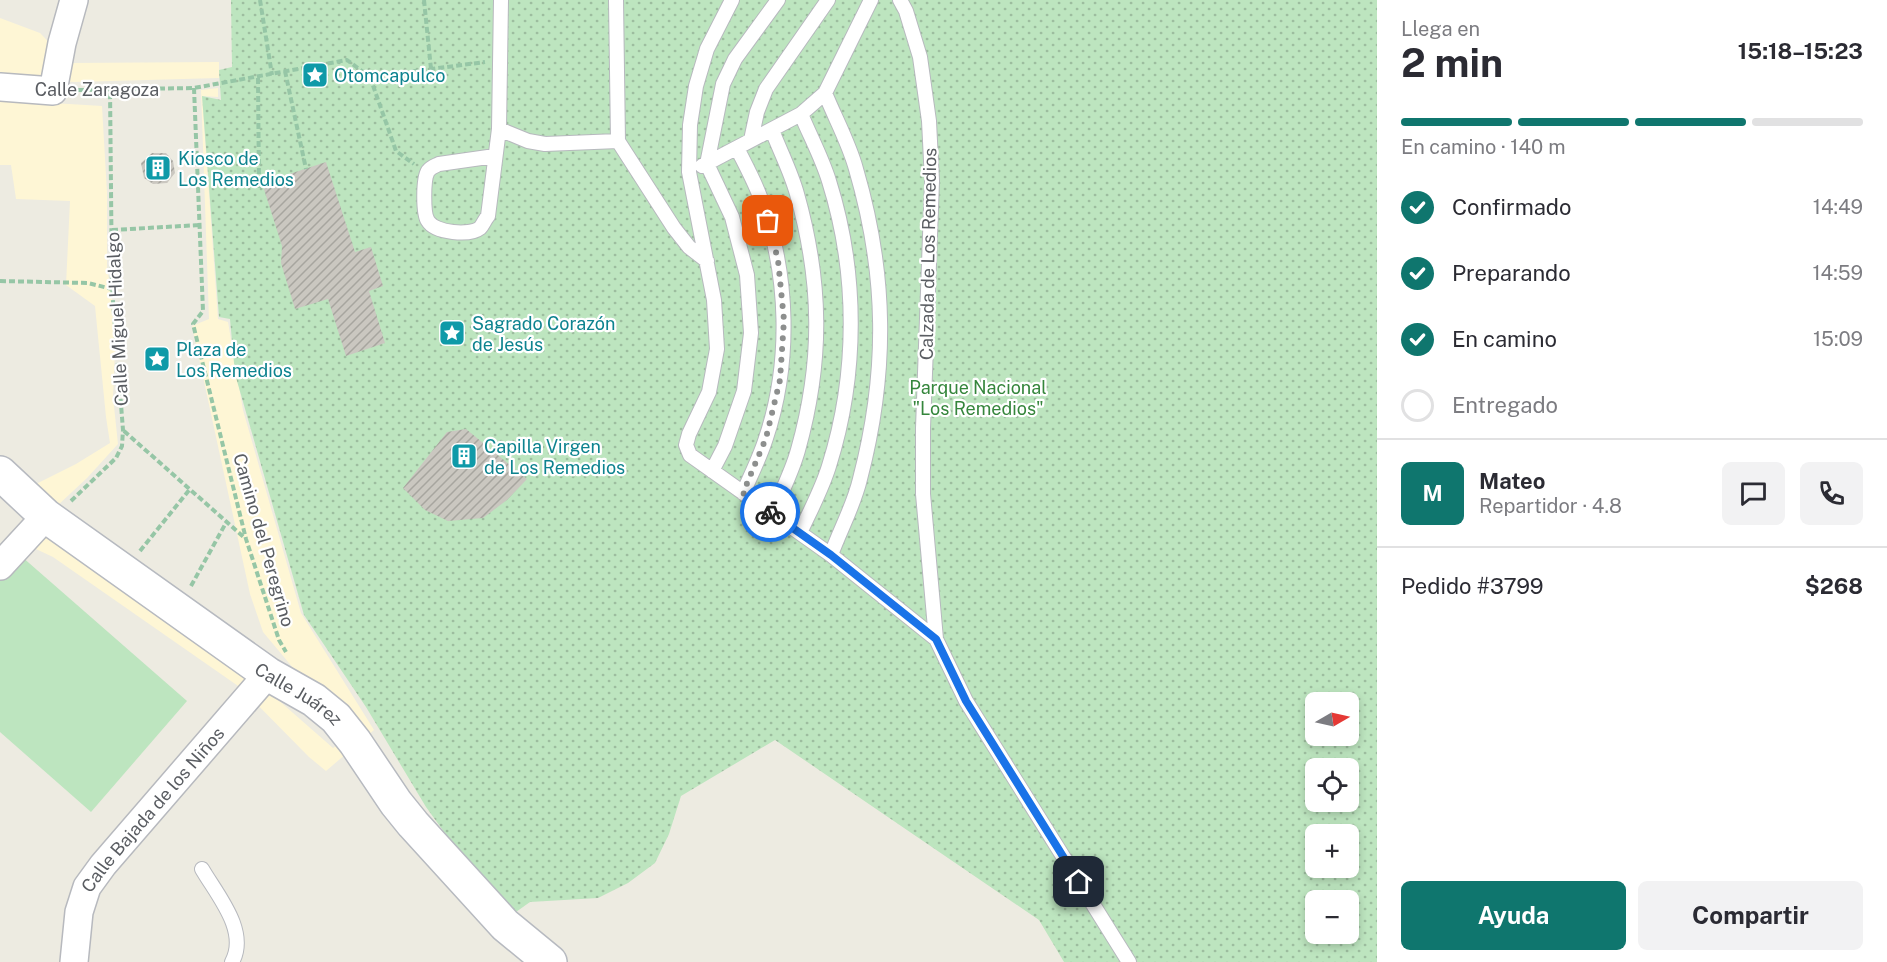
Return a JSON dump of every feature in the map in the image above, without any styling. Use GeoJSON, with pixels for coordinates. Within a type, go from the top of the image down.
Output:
{"type":"FeatureCollection","features":[{"type":"Feature","properties":{"kind":"main road","name":"Calle Juárez"},"geometry":{"type":"LineString","coordinates":[[0,473],[48,518],[177,609],[278,665],[336,718],[356,742],[412,824],[505,925],[550,962]]}},
{"type":"Feature","properties":{"kind":"street"},"geometry":{"type":"LineString","coordinates":[[53,91],[62,43],[74,0]]}},
{"type":"Feature","properties":{"kind":"street","name":"Calle Zaragoza"},"geometry":{"type":"LineString","coordinates":[[0,87],[53,91]]}},
{"type":"Feature","properties":{"kind":"street"},"geometry":{"type":"LineString","coordinates":[[0,566],[48,518]]}},
{"type":"Feature","properties":{"kind":"street","name":"Calle Bajada de los Niños"},"geometry":{"type":"LineString","coordinates":[[74,962],[79,912],[87,886],[278,665]]}},
{"type":"Feature","properties":{"kind":"lane"},"geometry":{"type":"LineString","coordinates":[[495,156],[439,164],[426,173],[425,213],[427,221],[433,227],[466,233],[480,228],[488,216],[499,129],[501,0]]}},
{"type":"Feature","properties":{"kind":"lane"},"geometry":{"type":"LineString","coordinates":[[616,0],[618,141],[674,228],[689,247],[707,261]]}},
{"type":"Feature","properties":{"kind":"lane"},"geometry":{"type":"LineString","coordinates":[[732,0],[707,49],[696,86],[690,125],[689,172],[714,300],[717,349],[709,392],[686,445],[690,455],[831,555],[936,639]]}},
{"type":"Feature","properties":{"kind":"lane"},"geometry":{"type":"LineString","coordinates":[[712,471],[725,446],[744,391],[751,333],[747,275],[732,217],[706,164],[723,84],[735,59],[778,0]]}},
{"type":"Feature","properties":{"kind":"lane"},"geometry":{"type":"LineString","coordinates":[[751,140],[757,112],[766,89],[828,0]]}},
{"type":"Feature","properties":{"kind":"lane"},"geometry":{"type":"LineString","coordinates":[[689,172],[801,114],[825,93],[871,0]]}},
{"type":"Feature","properties":{"kind":"lane","name":"Calzada de Los Remedios"},"geometry":{"type":"LineString","coordinates":[[900,0],[906,10],[920,57],[929,121],[932,181],[923,428],[923,494],[936,639],[966,701],[1129,962]]}},
{"type":"Feature","properties":{"kind":"lane"},"geometry":{"type":"LineString","coordinates":[[825,93],[856,167],[874,244],[882,323],[877,403],[860,481],[831,555]]}},
{"type":"Feature","properties":{"kind":"lane"},"geometry":{"type":"LineString","coordinates":[[800,533],[829,467],[834,447],[846,396],[852,324],[846,251],[829,180],[801,114]]}},
{"type":"Feature","properties":{"kind":"lane"},"geometry":{"type":"LineString","coordinates":[[499,129],[528,141],[545,144],[618,141]]}},
{"type":"Feature","properties":{"kind":"lane"},"geometry":{"type":"LineString","coordinates":[[772,130],[797,191],[813,256],[818,322],[813,388],[800,442],[772,514]]}},
{"type":"Feature","properties":{"kind":"lane"},"geometry":{"type":"LineString","coordinates":[[737,148],[762,202],[773,241],[778,260],[784,320],[780,380],[775,403],[766,438],[743,493]]}},
{"type":"Feature","properties":{"kind":"lane"},"geometry":{"type":"LineString","coordinates":[[202,869],[232,919],[237,937],[232,962]]}},
{"type":"Feature","properties":{"kind":"path"},"geometry":{"type":"LineString","coordinates":[[260,0],[272,75]]}},
{"type":"Feature","properties":{"kind":"path"},"geometry":{"type":"LineString","coordinates":[[424,0],[431,69]]}},
{"type":"Feature","properties":{"kind":"path","name":"Calle Zaragoza"},"geometry":{"type":"LineString","coordinates":[[53,91],[194,88],[347,60],[370,77]]}},
{"type":"Feature","properties":{"kind":"path"},"geometry":{"type":"LineString","coordinates":[[426,173],[396,151],[370,77],[500,60]]}},
{"type":"Feature","properties":{"kind":"path"},"geometry":{"type":"LineString","coordinates":[[285,71],[306,169]]}},
{"type":"Feature","properties":{"kind":"path"},"geometry":{"type":"LineString","coordinates":[[258,78],[259,188]]}},
{"type":"Feature","properties":{"kind":"path","name":"Calle Miguel Hidalgo"},"geometry":{"type":"LineString","coordinates":[[48,518],[117,458],[122,446],[123,430],[112,289],[110,88]]}},
{"type":"Feature","properties":{"kind":"path","name":"Camino del Peregrino"},"geometry":{"type":"LineString","coordinates":[[194,88],[203,311],[193,324],[246,539],[279,640],[278,665]]}},
{"type":"Feature","properties":{"kind":"path"},"geometry":{"type":"LineString","coordinates":[[112,230],[200,225]]}},
{"type":"Feature","properties":{"kind":"path"},"geometry":{"type":"LineString","coordinates":[[0,281],[88,283],[112,289]]}},
{"type":"Feature","properties":{"kind":"path"},"geometry":{"type":"LineString","coordinates":[[123,430],[246,539]]}},
{"type":"Feature","properties":{"kind":"path"},"geometry":{"type":"LineString","coordinates":[[124,571],[190,489]]}},
{"type":"Feature","properties":{"kind":"path"},"geometry":{"type":"LineString","coordinates":[[177,609],[227,521]]}},
{"type":"Feature","properties":{"kind":"shaded area"},"geometry":{"type":"Polygon","coordinates":[[[0,18],[40,33],[69,63],[219,62],[219,78],[75,82],[40,80],[36,102],[102,106],[107,193],[107,267],[116,323],[113,397],[118,444],[57,506],[333,748],[358,732],[304,681],[263,632],[250,594],[192,326],[209,319],[201,90],[218,88],[218,97],[202,96],[218,319],[228,322],[243,410],[301,613],[374,730],[326,771],[309,757],[241,688],[53,557],[8,536],[39,506],[36,484],[76,464],[110,443],[95,306],[66,285],[70,201],[16,199],[11,165],[0,165],[0,18]]]}},
{"type":"Feature","properties":{"kind":"green space","name":"Parque Nacional \"Los Remedios\""},"geometry":{"type":"Polygon","coordinates":[[[231,0],[1377,0],[1377,962],[1064,962],[1039,920],[775,740],[681,796],[669,834],[655,863],[628,883],[598,898],[530,902],[516,912],[460,854],[426,807],[366,707],[304,615],[235,374],[230,319],[219,317],[202,96],[221,100],[219,70],[232,67],[231,0]]]}},
{"type":"Feature","properties":{"kind":"green space"},"geometry":{"type":"Polygon","coordinates":[[[21,556],[187,701],[91,812],[0,732],[0,581],[21,556]]]}},
{"type":"Feature","properties":{"kind":"building","name":"Kiosco de Los Remedios"},"geometry":{"type":"Polygon","coordinates":[[[152,153],[166,153],[173,161],[175,173],[167,183],[153,184],[144,178],[141,163],[152,153]]]}},
{"type":"Feature","properties":{"kind":"building"},"geometry":{"type":"Polygon","coordinates":[[[326,162],[355,252],[371,247],[383,286],[369,291],[385,343],[346,356],[328,299],[295,309],[281,263],[282,246],[262,183],[326,162]]]}},
{"type":"Feature","properties":{"kind":"building","name":"Capilla Virgen de Los Remedios"},"geometry":{"type":"Polygon","coordinates":[[[466,429],[527,479],[507,500],[483,518],[448,521],[425,510],[403,488],[447,432],[466,429]]]}},
{"type":"Feature","properties":{"kind":"way so far"},"geometry":{"type":"LineString","coordinates":[[768,221],[778,260],[784,320],[780,380],[766,438],[743,493],[770,512]]}},
{"type":"Feature","properties":{"kind":"place","name":"Otomcapulco"},"geometry":{"type":"Point","coordinates":[315,75]}},
{"type":"Feature","properties":{"kind":"place","name":"Kiosco de Los Remedios"},"geometry":{"type":"Point","coordinates":[158,168]}},
{"type":"Feature","properties":{"kind":"place","name":"Sagrado Corazón de Jesús"},"geometry":{"type":"Point","coordinates":[452,333]}},
{"type":"Feature","properties":{"kind":"place","name":"Plaza de Los Remedios"},"geometry":{"type":"Point","coordinates":[157,359]}},
{"type":"Feature","properties":{"kind":"place","name":"Capilla Virgen de Los Remedios"},"geometry":{"type":"Point","coordinates":[464,456]}},
{"type":"Feature","properties":{"kind":"route"},"geometry":{"type":"LineString","coordinates":[[770,512],[831,555],[936,639],[966,701],[1079,882]]}}]}
